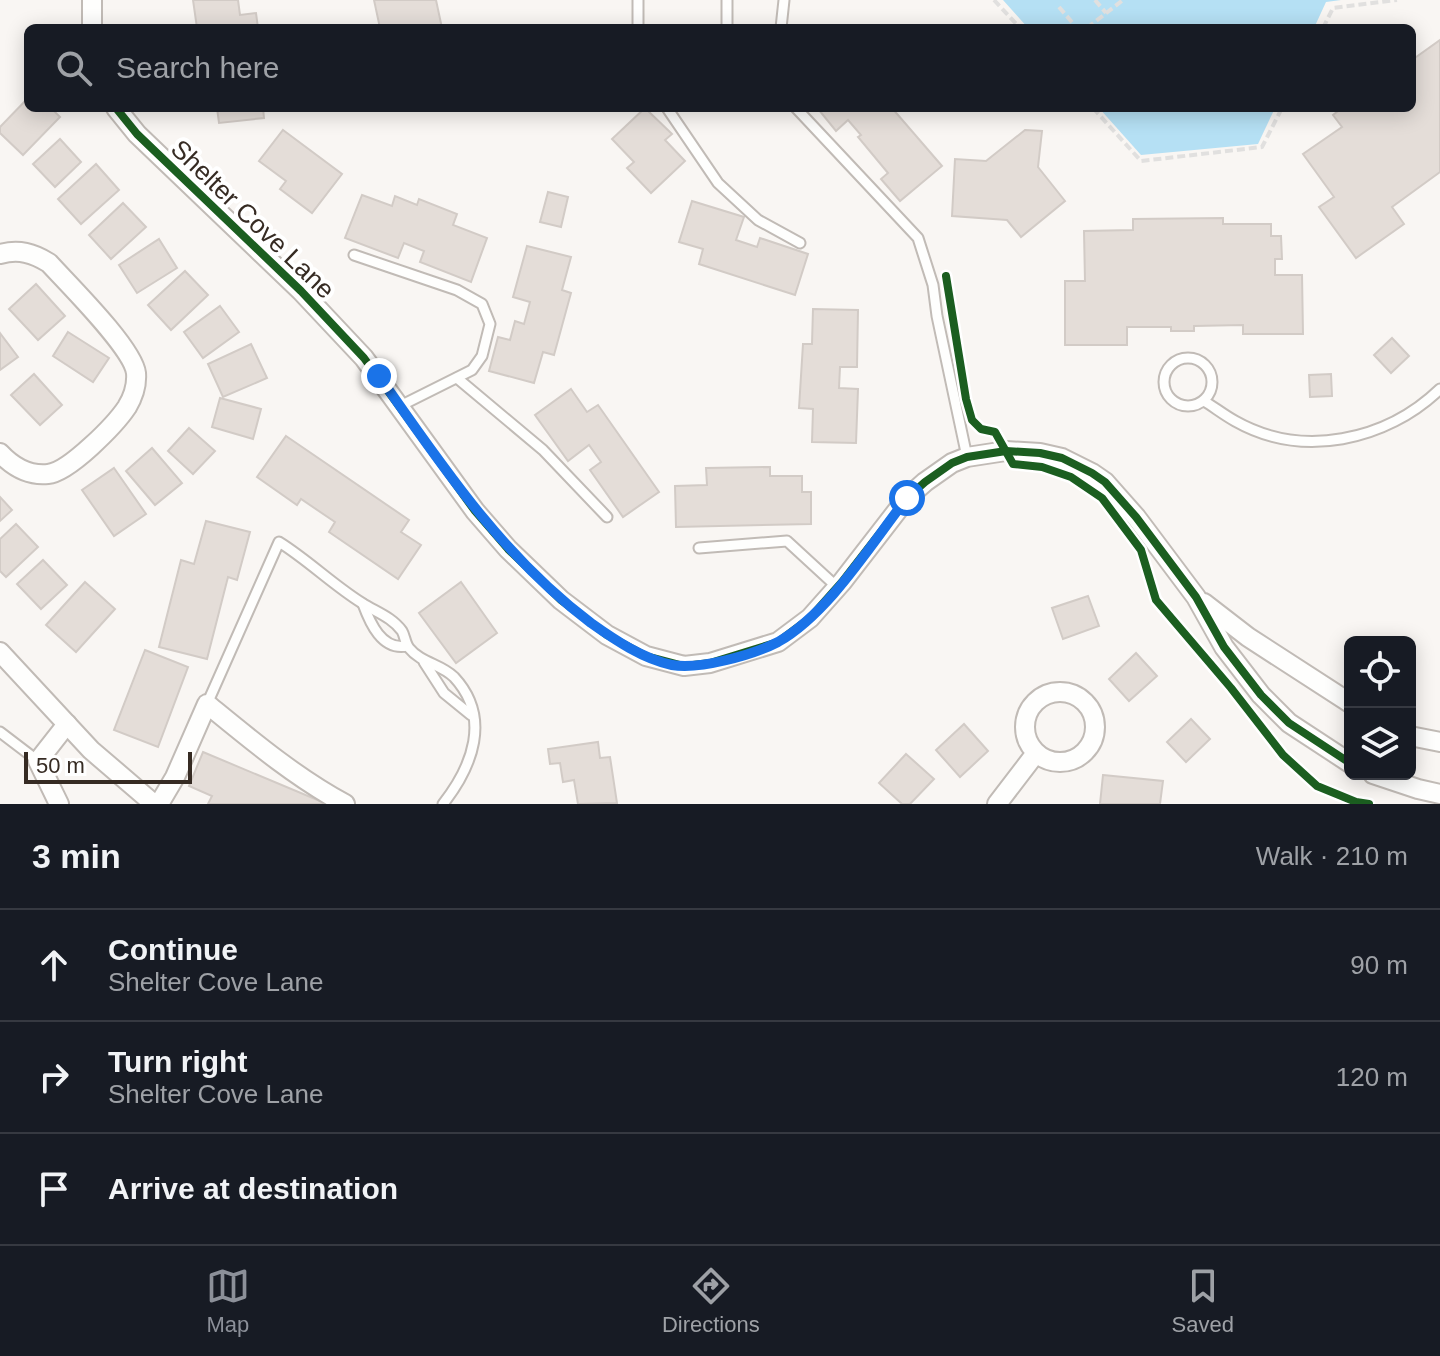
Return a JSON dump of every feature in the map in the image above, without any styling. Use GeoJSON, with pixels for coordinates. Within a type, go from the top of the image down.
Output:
{"type":"FeatureCollection","features":[{"type":"Feature","properties":{"kind":"street"},"geometry":{"type":"LineString","coordinates":[[92,0],[92,24]]}},
{"type":"Feature","properties":{"kind":"street","name":"Shelter Cove Lane"},"geometry":{"type":"LineString","coordinates":[[119,112],[137,134],[322,313],[364,358],[475,511],[508,549],[561,600],[607,635],[646,656],[684,666],[710,663],[778,642],[810,618],[907,498],[943,469],[967,457],[1006,451],[1040,453],[1062,458],[1105,482],[1136,517],[1196,597],[1224,647],[1261,695],[1289,723],[1344,759]]}},
{"type":"Feature","properties":{"kind":"street"},"geometry":{"type":"LineString","coordinates":[[0,254],[25,252],[49,263],[129,354],[136,373],[134,393],[126,409],[68,466],[49,474],[28,473],[10,464],[0,453]]}},
{"type":"Feature","properties":{"kind":"street","name":"Shelter Cove Lane"},"geometry":{"type":"LineString","coordinates":[[1196,597],[1248,637],[1344,699]]}},
{"type":"Feature","properties":{"kind":"street"},"geometry":{"type":"LineString","coordinates":[[0,652],[99,757],[156,804],[175,777],[207,704],[280,763],[345,804]]}},
{"type":"Feature","properties":{"kind":"street"},"geometry":{"type":"LineString","coordinates":[[59,804],[38,761],[67,724]]}},
{"type":"Feature","properties":{"kind":"street"},"geometry":{"type":"LineString","coordinates":[[1416,737],[1440,742]]}},
{"type":"Feature","properties":{"kind":"street"},"geometry":{"type":"LineString","coordinates":[[997,804],[1036,753]]}},
{"type":"Feature","properties":{"kind":"street"},"geometry":{"type":"LineString","coordinates":[[1391,780],[1440,794]]}},
{"type":"Feature","properties":{"kind":"lane"},"geometry":{"type":"LineString","coordinates":[[638,0],[638,24]]}},
{"type":"Feature","properties":{"kind":"lane"},"geometry":{"type":"LineString","coordinates":[[727,0],[727,24]]}},
{"type":"Feature","properties":{"kind":"lane"},"geometry":{"type":"LineString","coordinates":[[781,24],[784,0]]}},
{"type":"Feature","properties":{"kind":"lane"},"geometry":{"type":"LineString","coordinates":[[670,112],[718,183],[758,220],[800,243]]}},
{"type":"Feature","properties":{"kind":"lane"},"geometry":{"type":"LineString","coordinates":[[800,112],[918,238],[933,285],[967,457]]}},
{"type":"Feature","properties":{"kind":"lane"},"geometry":{"type":"LineString","coordinates":[[354,255],[457,290],[482,304],[490,324],[482,356],[472,370],[400,406]]}},
{"type":"Feature","properties":{"kind":"lane"},"geometry":{"type":"LineString","coordinates":[[1192,358],[1208,367],[1212,386],[1204,401],[1184,407],[1168,397],[1163,379],[1173,362],[1192,358]]}},
{"type":"Feature","properties":{"kind":"lane"},"geometry":{"type":"LineString","coordinates":[[457,378],[543,450],[607,517]]}},
{"type":"Feature","properties":{"kind":"lane"},"geometry":{"type":"LineString","coordinates":[[1204,401],[1236,422],[1272,436],[1311,442],[1350,439],[1387,427],[1421,407],[1439,391]]}},
{"type":"Feature","properties":{"kind":"lane"},"geometry":{"type":"LineString","coordinates":[[699,548],[787,541],[837,587]]}},
{"type":"Feature","properties":{"kind":"lane"},"geometry":{"type":"LineString","coordinates":[[207,704],[279,542],[363,604],[383,613],[402,632],[407,646],[424,662],[454,677],[461,688],[475,719],[474,748],[457,786],[443,804]]}},
{"type":"Feature","properties":{"kind":"lane"},"geometry":{"type":"LineString","coordinates":[[363,604],[376,632],[397,648],[407,646]]}},
{"type":"Feature","properties":{"kind":"lane"},"geometry":{"type":"LineString","coordinates":[[424,662],[444,693],[475,719]]}},
{"type":"Feature","properties":{"kind":"lane"},"geometry":{"type":"LineString","coordinates":[[0,732],[38,761]]}},
{"type":"Feature","properties":{"kind":"path"},"geometry":{"type":"LineString","coordinates":[[994,0],[1016,24]]}},
{"type":"Feature","properties":{"kind":"path"},"geometry":{"type":"LineString","coordinates":[[1095,0],[1106,13]]}},
{"type":"Feature","properties":{"kind":"path"},"geometry":{"type":"LineString","coordinates":[[1092,24],[1123,0]]}},
{"type":"Feature","properties":{"kind":"path"},"geometry":{"type":"LineString","coordinates":[[1325,24],[1333,8],[1397,0]]}},
{"type":"Feature","properties":{"kind":"path"},"geometry":{"type":"LineString","coordinates":[[1059,7],[1074,24]]}},
{"type":"Feature","properties":{"kind":"path"},"geometry":{"type":"LineString","coordinates":[[1097,112],[1141,161],[1262,147],[1280,112]]}},
{"type":"Feature","properties":{"kind":"water"},"geometry":{"type":"Polygon","coordinates":[[[1003,0],[1341,0],[1326,2],[1316,24],[1024,24],[1003,0]]]}},
{"type":"Feature","properties":{"kind":"water"},"geometry":{"type":"Polygon","coordinates":[[[1103,112],[1273,112],[1258,144],[1141,155],[1103,112]]]}},
{"type":"Feature","properties":{"kind":"building"},"geometry":{"type":"Polygon","coordinates":[[[193,0],[238,0],[240,15],[256,13],[257,24],[196,24],[193,0]]]}},
{"type":"Feature","properties":{"kind":"building"},"geometry":{"type":"Polygon","coordinates":[[[374,0],[436,0],[441,24],[379,24],[374,0]]]}},
{"type":"Feature","properties":{"kind":"building"},"geometry":{"type":"Polygon","coordinates":[[[1440,40],[1440,172],[1392,207],[1404,224],[1356,258],[1319,207],[1334,197],[1303,154],[1342,127],[1333,115],[1337,112],[1416,112],[1416,57],[1440,40]]]}},
{"type":"Feature","properties":{"kind":"building"},"geometry":{"type":"Polygon","coordinates":[[[24,102],[24,112],[55,112],[60,117],[23,155],[0,133],[0,127],[24,102]]]}},
{"type":"Feature","properties":{"kind":"building"},"geometry":{"type":"Polygon","coordinates":[[[218,112],[263,112],[264,118],[219,123],[218,112]]]}},
{"type":"Feature","properties":{"kind":"building"},"geometry":{"type":"Polygon","coordinates":[[[641,112],[649,112],[672,134],[665,140],[685,161],[651,193],[627,168],[634,162],[612,139],[641,112]]]}},
{"type":"Feature","properties":{"kind":"building"},"geometry":{"type":"Polygon","coordinates":[[[821,112],[895,112],[942,166],[900,201],[881,179],[888,173],[848,120],[836,131],[821,112]]]}},
{"type":"Feature","properties":{"kind":"building"},"geometry":{"type":"Polygon","coordinates":[[[283,130],[342,174],[312,213],[280,189],[286,181],[259,161],[283,130]]]}},
{"type":"Feature","properties":{"kind":"building"},"geometry":{"type":"Polygon","coordinates":[[[1025,130],[1042,131],[1038,167],[1065,201],[1021,237],[1007,220],[952,216],[955,159],[986,161],[1025,130]]]}},
{"type":"Feature","properties":{"kind":"building"},"geometry":{"type":"Polygon","coordinates":[[[60,139],[81,162],[55,187],[33,164],[60,139]]]}},
{"type":"Feature","properties":{"kind":"building"},"geometry":{"type":"Polygon","coordinates":[[[96,164],[119,190],[81,224],[58,199],[96,164]]]}},
{"type":"Feature","properties":{"kind":"building"},"geometry":{"type":"Polygon","coordinates":[[[548,192],[568,197],[561,227],[540,222],[548,192]]]}},
{"type":"Feature","properties":{"kind":"building"},"geometry":{"type":"Polygon","coordinates":[[[362,195],[392,206],[395,196],[417,205],[419,199],[457,214],[453,225],[487,238],[471,282],[420,262],[424,251],[404,243],[398,258],[345,238],[362,195]]]}},
{"type":"Feature","properties":{"kind":"building"},"geometry":{"type":"Polygon","coordinates":[[[692,201],[744,217],[736,240],[757,247],[760,238],[808,254],[795,295],[699,264],[703,249],[679,242],[692,201]]]}},
{"type":"Feature","properties":{"kind":"building"},"geometry":{"type":"Polygon","coordinates":[[[123,203],[146,227],[111,259],[89,235],[123,203]]]}},
{"type":"Feature","properties":{"kind":"building"},"geometry":{"type":"Polygon","coordinates":[[[1223,218],[1223,224],[1271,224],[1271,236],[1281,236],[1282,259],[1275,259],[1275,275],[1302,275],[1303,334],[1243,334],[1243,325],[1194,326],[1194,331],[1171,331],[1171,327],[1127,327],[1127,345],[1065,345],[1065,281],[1085,281],[1084,231],[1133,230],[1133,219],[1223,218]]]}},
{"type":"Feature","properties":{"kind":"building"},"geometry":{"type":"Polygon","coordinates":[[[159,239],[177,268],[137,293],[119,265],[159,239]]]}},
{"type":"Feature","properties":{"kind":"building"},"geometry":{"type":"Polygon","coordinates":[[[527,246],[571,257],[562,290],[571,293],[554,355],[543,352],[534,383],[489,371],[498,337],[510,340],[515,321],[524,324],[530,302],[513,297],[527,246]]]}},
{"type":"Feature","properties":{"kind":"building"},"geometry":{"type":"Polygon","coordinates":[[[185,271],[208,295],[171,330],[148,305],[185,271]]]}},
{"type":"Feature","properties":{"kind":"building"},"geometry":{"type":"Polygon","coordinates":[[[36,284],[65,316],[38,340],[9,309],[36,284]]]}},
{"type":"Feature","properties":{"kind":"building"},"geometry":{"type":"Polygon","coordinates":[[[220,306],[239,332],[203,358],[184,332],[220,306]]]}},
{"type":"Feature","properties":{"kind":"building"},"geometry":{"type":"Polygon","coordinates":[[[813,309],[858,310],[857,367],[840,367],[839,388],[858,389],[856,443],[812,442],[813,409],[799,408],[803,344],[812,344],[813,309]]]}},
{"type":"Feature","properties":{"kind":"building"},"geometry":{"type":"Polygon","coordinates":[[[68,332],[109,358],[93,382],[53,356],[68,332]]]}},
{"type":"Feature","properties":{"kind":"building"},"geometry":{"type":"Polygon","coordinates":[[[0,333],[18,357],[0,370],[0,333]]]}},
{"type":"Feature","properties":{"kind":"building"},"geometry":{"type":"Polygon","coordinates":[[[1392,338],[1409,356],[1391,373],[1374,355],[1392,338]]]}},
{"type":"Feature","properties":{"kind":"building"},"geometry":{"type":"Polygon","coordinates":[[[251,344],[267,378],[223,397],[208,364],[251,344]]]}},
{"type":"Feature","properties":{"kind":"building"},"geometry":{"type":"Polygon","coordinates":[[[34,374],[62,405],[40,425],[11,395],[34,374]]]}},
{"type":"Feature","properties":{"kind":"building"},"geometry":{"type":"Polygon","coordinates":[[[1331,374],[1332,396],[1310,397],[1309,375],[1331,374]]]}},
{"type":"Feature","properties":{"kind":"building"},"geometry":{"type":"Polygon","coordinates":[[[571,389],[587,412],[598,405],[659,492],[623,517],[590,470],[601,462],[589,445],[568,461],[535,415],[571,389]]]}},
{"type":"Feature","properties":{"kind":"building"},"geometry":{"type":"Polygon","coordinates":[[[220,398],[261,409],[253,439],[212,427],[220,398]]]}},
{"type":"Feature","properties":{"kind":"building"},"geometry":{"type":"Polygon","coordinates":[[[189,428],[215,451],[193,474],[168,451],[189,428]]]}},
{"type":"Feature","properties":{"kind":"building"},"geometry":{"type":"Polygon","coordinates":[[[286,436],[409,520],[401,532],[421,545],[398,579],[329,532],[335,522],[301,499],[297,505],[257,477],[286,436]]]}},
{"type":"Feature","properties":{"kind":"building"},"geometry":{"type":"Polygon","coordinates":[[[152,448],[182,483],[155,505],[126,471],[152,448]]]}},
{"type":"Feature","properties":{"kind":"building"},"geometry":{"type":"Polygon","coordinates":[[[770,467],[770,476],[802,476],[802,492],[811,492],[811,524],[676,527],[675,486],[707,485],[706,468],[770,467]]]}},
{"type":"Feature","properties":{"kind":"building"},"geometry":{"type":"Polygon","coordinates":[[[114,468],[146,514],[114,536],[82,490],[114,468]]]}},
{"type":"Feature","properties":{"kind":"building"},"geometry":{"type":"Polygon","coordinates":[[[0,497],[12,510],[0,521],[0,497]]]}},
{"type":"Feature","properties":{"kind":"building"},"geometry":{"type":"Polygon","coordinates":[[[206,521],[250,532],[237,580],[228,577],[207,659],[159,647],[181,560],[194,564],[206,521]]]}},
{"type":"Feature","properties":{"kind":"building"},"geometry":{"type":"Polygon","coordinates":[[[16,524],[38,547],[6,577],[0,571],[0,539],[16,524]]]}},
{"type":"Feature","properties":{"kind":"building"},"geometry":{"type":"Polygon","coordinates":[[[43,560],[67,585],[41,609],[17,584],[43,560]]]}},
{"type":"Feature","properties":{"kind":"building"},"geometry":{"type":"Polygon","coordinates":[[[85,582],[115,609],[76,652],[46,625],[85,582]]]}},
{"type":"Feature","properties":{"kind":"building"},"geometry":{"type":"Polygon","coordinates":[[[461,582],[497,633],[456,663],[419,613],[461,582]]]}},
{"type":"Feature","properties":{"kind":"building"},"geometry":{"type":"Polygon","coordinates":[[[1088,596],[1099,626],[1063,639],[1052,608],[1088,596]]]}},
{"type":"Feature","properties":{"kind":"building"},"geometry":{"type":"Polygon","coordinates":[[[145,650],[188,667],[158,747],[114,730],[145,650]]]}},
{"type":"Feature","properties":{"kind":"building"},"geometry":{"type":"Polygon","coordinates":[[[1136,653],[1157,676],[1129,701],[1109,679],[1136,653]]]}},
{"type":"Feature","properties":{"kind":"building"},"geometry":{"type":"Polygon","coordinates":[[[1191,719],[1210,739],[1186,762],[1167,742],[1191,719]]]}},
{"type":"Feature","properties":{"kind":"building"},"geometry":{"type":"Polygon","coordinates":[[[964,724],[988,751],[960,777],[936,750],[964,724]]]}},
{"type":"Feature","properties":{"kind":"building"},"geometry":{"type":"Polygon","coordinates":[[[598,742],[600,758],[610,757],[617,803],[578,804],[574,780],[563,782],[560,763],[550,764],[548,749],[598,742]]]}},
{"type":"Feature","properties":{"kind":"building"},"geometry":{"type":"Polygon","coordinates":[[[203,752],[327,804],[208,804],[212,796],[189,786],[203,752]]]}},
{"type":"Feature","properties":{"kind":"building"},"geometry":{"type":"Polygon","coordinates":[[[906,754],[934,779],[910,804],[902,804],[879,783],[906,754]]]}},
{"type":"Feature","properties":{"kind":"building"},"geometry":{"type":"Polygon","coordinates":[[[1103,775],[1163,781],[1160,804],[1100,804],[1103,775]]]}},
{"type":"Feature","properties":{"kind":"cycle path"},"geometry":{"type":"LineString","coordinates":[[119,112],[137,134],[301,291],[364,358],[475,511],[508,549],[561,600],[607,635],[646,656],[684,666],[710,663],[778,642],[810,618],[907,498],[925,482],[952,463],[967,457],[1006,451],[1040,453],[1062,458],[1105,482],[1136,517],[1196,597],[1224,647],[1261,695],[1289,723],[1344,759]]}},
{"type":"Feature","properties":{"kind":"cycle path"},"geometry":{"type":"LineString","coordinates":[[946,276],[972,420],[981,429],[995,432],[1013,464],[1042,467],[1071,477],[1102,498],[1141,550],[1156,600],[1283,755],[1317,786],[1369,804]]}},
{"type":"Feature","properties":{"kind":"route"},"geometry":{"type":"LineString","coordinates":[[379,376],[475,511],[508,549],[561,600],[607,635],[668,664],[710,663],[778,642],[810,618],[907,498]]}}]}
